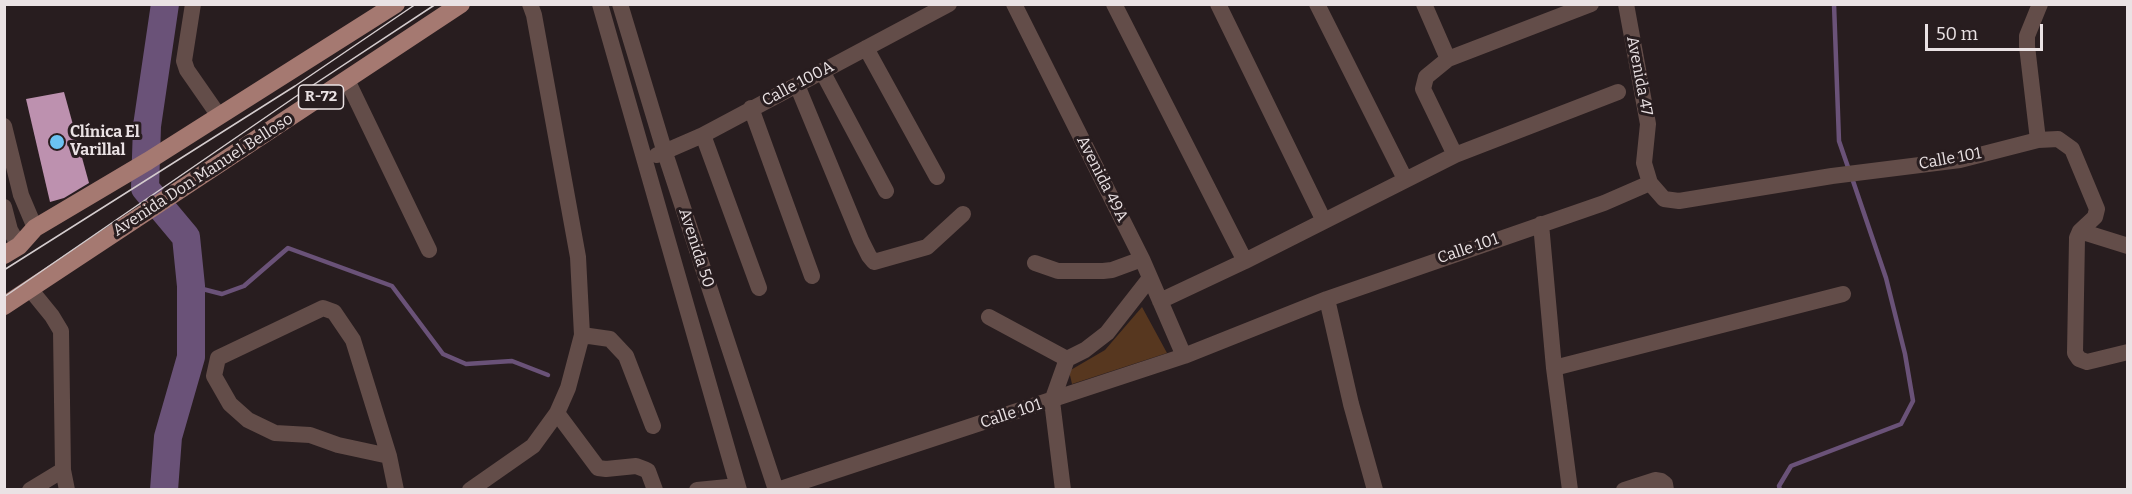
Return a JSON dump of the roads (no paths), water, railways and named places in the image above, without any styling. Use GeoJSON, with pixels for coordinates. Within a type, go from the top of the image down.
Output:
{"type":"FeatureCollection","features":[{"type":"Feature","properties":{"kind":"main road","name":"R-72"},"geometry":{"type":"LineString","coordinates":[[12,251],[35,228],[166,150],[396,4]]}},
{"type":"Feature","properties":{"kind":"main road","name":"Avenida Don Manuel Belloso"},"geometry":{"type":"LineString","coordinates":[[4,306],[461,4]]}},
{"type":"Feature","properties":{"kind":"street"},"geometry":{"type":"LineString","coordinates":[[193,4],[184,61],[187,70],[219,116]]}},
{"type":"Feature","properties":{"kind":"street"},"geometry":{"type":"LineString","coordinates":[[470,489],[534,447],[557,412],[568,388],[582,335],[578,257],[534,15],[530,4]]}},
{"type":"Feature","properties":{"kind":"street","name":"Avenida 50"},"geometry":{"type":"LineString","coordinates":[[600,4],[739,488]]}},
{"type":"Feature","properties":{"kind":"street","name":"Avenida 50"},"geometry":{"type":"LineString","coordinates":[[620,4],[665,153],[776,489]]}},
{"type":"Feature","properties":{"kind":"street","name":"Calle 100A"},"geometry":{"type":"LineString","coordinates":[[644,158],[665,153],[703,135],[950,4]]}},
{"type":"Feature","properties":{"kind":"street","name":"Avenida 49A"},"geometry":{"type":"LineString","coordinates":[[1014,4],[1142,259],[1184,356]]}},
{"type":"Feature","properties":{"kind":"street"},"geometry":{"type":"LineString","coordinates":[[1114,4],[1245,261]]}},
{"type":"Feature","properties":{"kind":"street"},"geometry":{"type":"LineString","coordinates":[[1218,4],[1324,221]]}},
{"type":"Feature","properties":{"kind":"street"},"geometry":{"type":"LineString","coordinates":[[1317,4],[1406,179]]}},
{"type":"Feature","properties":{"kind":"street"},"geometry":{"type":"LineString","coordinates":[[1424,4],[1448,59]]}},
{"type":"Feature","properties":{"kind":"street"},"geometry":{"type":"LineString","coordinates":[[1455,155],[1423,88],[1426,76],[1448,59],[1591,4]]}},
{"type":"Feature","properties":{"kind":"street","name":"Avenida 47"},"geometry":{"type":"LineString","coordinates":[[1626,4],[1648,124],[1644,163],[1650,183]]}},
{"type":"Feature","properties":{"kind":"street"},"geometry":{"type":"LineString","coordinates":[[2040,4],[2027,36],[2026,46],[2038,140],[2058,139],[2072,149],[2097,209],[2095,217],[2080,231],[2077,238],[2075,352],[2079,359],[2087,362],[2127,352]]}},
{"type":"Feature","properties":{"kind":"street"},"geometry":{"type":"LineString","coordinates":[[866,48],[937,177]]}},
{"type":"Feature","properties":{"kind":"street"},"geometry":{"type":"LineString","coordinates":[[822,71],[886,191]]}},
{"type":"Feature","properties":{"kind":"street"},"geometry":{"type":"LineString","coordinates":[[346,80],[429,250]]}},
{"type":"Feature","properties":{"kind":"street"},"geometry":{"type":"LineString","coordinates":[[797,85],[861,240],[868,256],[874,262],[927,248],[963,214]]}},
{"type":"Feature","properties":{"kind":"street"},"geometry":{"type":"LineString","coordinates":[[1160,301],[1245,261],[1455,155],[1618,92]]}},
{"type":"Feature","properties":{"kind":"street"},"geometry":{"type":"LineString","coordinates":[[752,108],[812,276]]}},
{"type":"Feature","properties":{"kind":"street"},"geometry":{"type":"LineString","coordinates":[[4,126],[21,195],[35,228]]}},
{"type":"Feature","properties":{"kind":"street"},"geometry":{"type":"LineString","coordinates":[[703,135],[759,288]]}},
{"type":"Feature","properties":{"kind":"street","name":"Calle 101"},"geometry":{"type":"LineString","coordinates":[[776,489],[1052,401],[1184,356],[1327,299],[1624,196],[1650,183],[1664,199],[1679,201],[1832,176],[1960,160],[2038,140]]}},
{"type":"Feature","properties":{"kind":"street"},"geometry":{"type":"LineString","coordinates":[[4,207],[12,251]]}},
{"type":"Feature","properties":{"kind":"street"},"geometry":{"type":"LineString","coordinates":[[1541,224],[1554,368],[1570,489]]}},
{"type":"Feature","properties":{"kind":"street"},"geometry":{"type":"LineString","coordinates":[[2080,231],[2127,246]]}},
{"type":"Feature","properties":{"kind":"street"},"geometry":{"type":"LineString","coordinates":[[1035,263],[1058,271],[1103,271],[1142,259]]}},
{"type":"Feature","properties":{"kind":"street"},"geometry":{"type":"LineString","coordinates":[[1063,489],[1052,401],[1067,359],[1107,333],[1150,278]]}},
{"type":"Feature","properties":{"kind":"street"},"geometry":{"type":"LineString","coordinates":[[30,289],[61,331],[63,470],[67,489]]}},
{"type":"Feature","properties":{"kind":"street"},"geometry":{"type":"LineString","coordinates":[[1554,368],[1843,294]]}},
{"type":"Feature","properties":{"kind":"street"},"geometry":{"type":"LineString","coordinates":[[1327,299],[1351,404],[1375,489]]}},
{"type":"Feature","properties":{"kind":"street"},"geometry":{"type":"LineString","coordinates":[[389,456],[338,445],[310,435],[275,433],[248,420],[230,404],[214,376],[218,358],[323,309],[334,312],[353,340],[389,456],[396,489]]}},
{"type":"Feature","properties":{"kind":"street"},"geometry":{"type":"LineString","coordinates":[[988,318],[1067,359]]}},
{"type":"Feature","properties":{"kind":"street"},"geometry":{"type":"LineString","coordinates":[[582,335],[610,339],[626,356],[653,426]]}},
{"type":"Feature","properties":{"kind":"street"},"geometry":{"type":"LineString","coordinates":[[557,412],[598,468],[636,466],[648,471],[655,489]]}},
{"type":"Feature","properties":{"kind":"street"},"geometry":{"type":"LineString","coordinates":[[30,489],[63,470]]}},
{"type":"Feature","properties":{"kind":"street"},"geometry":{"type":"LineString","coordinates":[[1624,489],[1655,480],[1665,484],[1666,489]]}},
{"type":"Feature","properties":{"kind":"street"},"geometry":{"type":"LineString","coordinates":[[697,489],[739,488]]}},
{"type":"Feature","properties":{"kind":"waterway"},"geometry":{"type":"LineString","coordinates":[[164,490],[168,437],[191,357],[191,286],[186,237],[145,188],[147,126],[165,4]]}},
{"type":"Feature","properties":{"kind":"waterway"},"geometry":{"type":"LineString","coordinates":[[1834,4],[1839,141],[1849,170]]}},
{"type":"Feature","properties":{"kind":"waterway"},"geometry":{"type":"LineString","coordinates":[[1780,490],[1779,486],[1791,466],[1901,424],[1913,401],[1905,354],[1886,278],[1852,178]]}},
{"type":"Feature","properties":{"kind":"waterway"},"geometry":{"type":"LineString","coordinates":[[191,286],[222,294],[244,286],[288,248],[392,286],[443,354],[466,364],[512,361],[548,375]]}},
{"type":"Feature","properties":{"kind":"tram line"},"geometry":{"type":"LineString","coordinates":[[4,270],[295,86],[416,4]]}},
{"type":"Feature","properties":{"kind":"tram line"},"geometry":{"type":"LineString","coordinates":[[4,297],[298,95],[436,4]]}},
{"type":"Feature","properties":{"kind":"place","name":"Clínica El Varillal"},"geometry":{"type":"Point","coordinates":[57,142]}}]}
